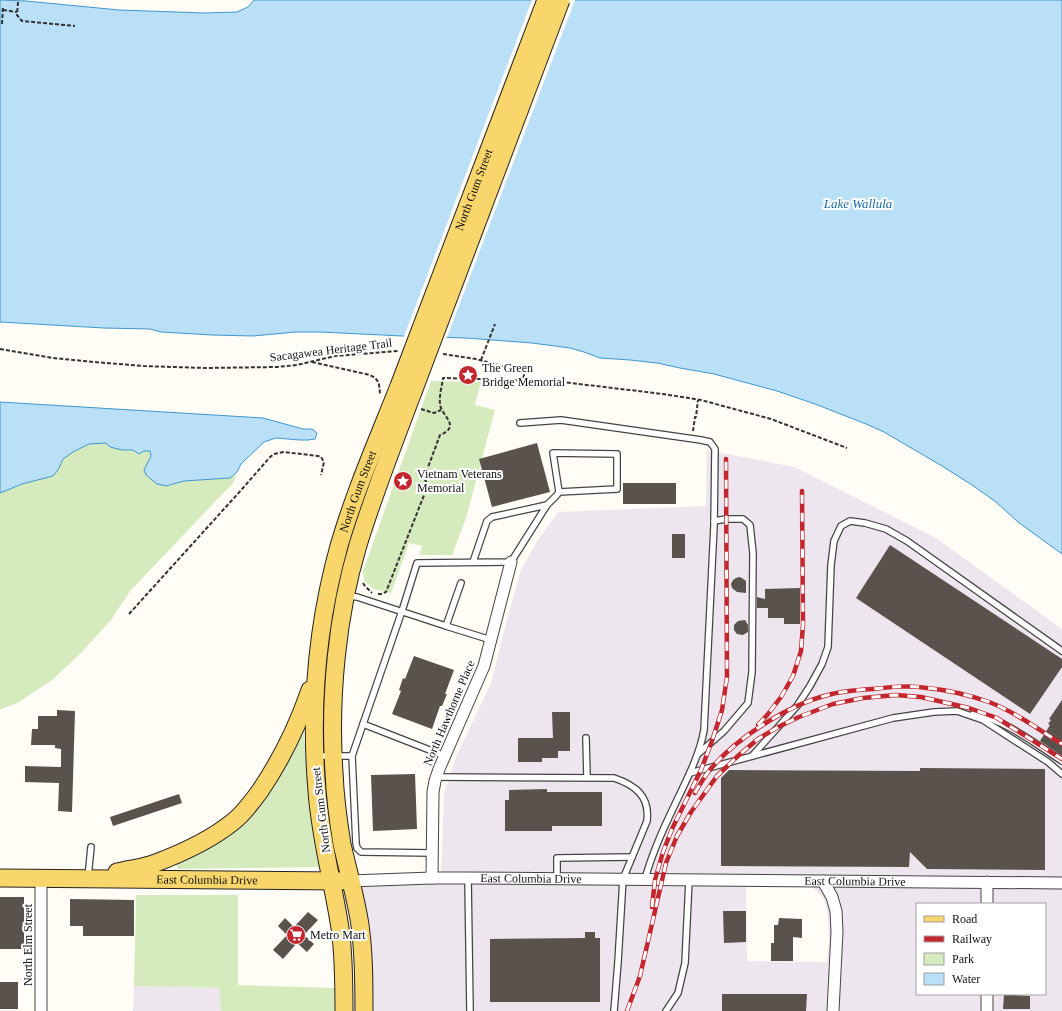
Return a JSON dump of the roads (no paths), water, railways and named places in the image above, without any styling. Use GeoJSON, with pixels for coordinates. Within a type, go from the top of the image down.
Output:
{"type":"FeatureCollection","features":[{"type":"Feature","properties":{"kind":"main road","name":"North Gum Street"},"geometry":{"type":"LineString","coordinates":[[344,1011],[342,946],[337,909],[320,822],[314,756],[314,718],[317,669],[322,627],[356,552],[406,389],[546,0]]}},
{"type":"Feature","properties":{"kind":"main road","name":"North Gum Street"},"geometry":{"type":"LineString","coordinates":[[406,389],[562,0]]}},
{"type":"Feature","properties":{"kind":"main road","name":"North Gum Street"},"geometry":{"type":"LineString","coordinates":[[337,593],[341,626],[333,709],[335,792],[340,831],[360,924],[364,1011]]}},
{"type":"Feature","properties":{"kind":"main road"},"geometry":{"type":"LineString","coordinates":[[88,879],[152,864],[210,838],[234,821],[251,804],[268,780],[286,748],[305,704],[317,669]]}},
{"type":"Feature","properties":{"kind":"main road","name":"East Columbia Drive"},"geometry":{"type":"LineString","coordinates":[[0,878],[350,881]]}},
{"type":"Feature","properties":{"kind":"street","name":"North Hawthorne Place"},"geometry":{"type":"LineString","coordinates":[[432,878],[433,801],[436,777],[482,673],[510,562]]}},
{"type":"Feature","properties":{"kind":"street","name":"East Columbia Drive"},"geometry":{"type":"LineString","coordinates":[[350,881],[468,878],[1062,883]]}},
{"type":"Feature","properties":{"kind":"street","name":"North Elm Street"},"geometry":{"type":"LineString","coordinates":[[41,879],[41,1011]]}},
{"type":"Feature","properties":{"kind":"street"},"geometry":{"type":"LineString","coordinates":[[823,881],[832,897],[836,911],[837,932],[834,1011]]}},
{"type":"Feature","properties":{"kind":"street"},"geometry":{"type":"LineString","coordinates":[[987,882],[987,903]]}},
{"type":"Feature","properties":{"kind":"street"},"geometry":{"type":"LineString","coordinates":[[987,995],[987,1011]]}},
{"type":"Feature","properties":{"kind":"lane"},"geometry":{"type":"LineString","coordinates":[[520,423],[561,420],[710,442],[715,450],[714,521],[705,722],[703,737],[690,773],[659,840],[645,879]]}},
{"type":"Feature","properties":{"kind":"lane"},"geometry":{"type":"LineString","coordinates":[[433,853],[360,852],[356,843],[352,756],[417,563],[510,562],[547,506],[559,492],[553,454],[617,454],[617,490],[559,492]]}},
{"type":"Feature","properties":{"kind":"lane"},"geometry":{"type":"LineString","coordinates":[[473,562],[487,521],[492,517],[547,506]]}},
{"type":"Feature","properties":{"kind":"lane"},"geometry":{"type":"LineString","coordinates":[[697,756],[724,731],[748,703],[752,672],[753,552],[750,526],[743,519],[714,521]]}},
{"type":"Feature","properties":{"kind":"lane"},"geometry":{"type":"LineString","coordinates":[[752,756],[797,706],[822,664],[828,647],[831,564],[834,542],[841,526],[850,522],[865,523],[886,529],[906,540],[1062,650]]}},
{"type":"Feature","properties":{"kind":"lane"},"geometry":{"type":"LineString","coordinates":[[446,626],[460,583]]}},
{"type":"Feature","properties":{"kind":"lane"},"geometry":{"type":"LineString","coordinates":[[337,593],[357,597],[491,640]]}},
{"type":"Feature","properties":{"kind":"lane"},"geometry":{"type":"LineString","coordinates":[[690,773],[893,718],[934,712],[957,711],[984,716],[1001,722],[1062,761]]}},
{"type":"Feature","properties":{"kind":"lane"},"geometry":{"type":"LineString","coordinates":[[957,711],[983,720],[1048,762],[1062,774]]}},
{"type":"Feature","properties":{"kind":"lane"},"geometry":{"type":"LineString","coordinates":[[363,724],[445,756]]}},
{"type":"Feature","properties":{"kind":"lane"},"geometry":{"type":"LineString","coordinates":[[586,738],[587,777]]}},
{"type":"Feature","properties":{"kind":"lane"},"geometry":{"type":"LineString","coordinates":[[314,756],[352,756]]}},
{"type":"Feature","properties":{"kind":"lane"},"geometry":{"type":"LineString","coordinates":[[436,777],[614,778],[633,786],[646,800],[648,812],[647,821],[623,879],[614,1011]]}},
{"type":"Feature","properties":{"kind":"lane"},"geometry":{"type":"LineString","coordinates":[[88,879],[91,847]]}},
{"type":"Feature","properties":{"kind":"lane"},"geometry":{"type":"LineString","coordinates":[[557,879],[557,858],[632,857]]}},
{"type":"Feature","properties":{"kind":"lane"},"geometry":{"type":"LineString","coordinates":[[468,878],[470,1011]]}},
{"type":"Feature","properties":{"kind":"lane"},"geometry":{"type":"LineString","coordinates":[[666,1011],[678,993],[685,963],[690,880]]}},
{"type":"Feature","properties":{"kind":"water","name":"Lake Wallula"},"geometry":{"type":"Polygon","coordinates":[[[0,0],[119,10],[205,13],[237,12],[248,7],[254,0],[1062,0],[1062,554],[1018,522],[996,502],[972,485],[884,432],[815,404],[777,391],[714,374],[657,363],[600,358],[570,348],[532,343],[466,338],[320,332],[296,332],[253,336],[212,335],[161,332],[150,329],[0,322],[0,0]]]}},
{"type":"Feature","properties":{"kind":"water"},"geometry":{"type":"Polygon","coordinates":[[[0,402],[263,418],[303,429],[312,429],[317,433],[315,439],[299,440],[276,438],[264,442],[241,464],[237,472],[230,478],[184,481],[166,486],[157,484],[146,475],[144,470],[151,456],[150,451],[144,451],[139,454],[133,450],[122,450],[110,447],[106,443],[89,444],[63,459],[58,470],[53,476],[22,484],[0,493],[0,402]]]}},
{"type":"Feature","properties":{"kind":"railway"},"geometry":{"type":"LineString","coordinates":[[652,907],[655,880],[663,852],[672,829],[701,770],[722,710],[727,677],[726,459]]}},
{"type":"Feature","properties":{"kind":"railway"},"geometry":{"type":"LineString","coordinates":[[758,725],[781,697],[793,676],[801,651],[803,625],[802,491]]}},
{"type":"Feature","properties":{"kind":"railway"},"geometry":{"type":"LineString","coordinates":[[695,793],[706,775],[717,762],[745,737],[761,726],[795,707],[812,700],[844,692],[907,686],[958,693],[981,699],[999,706],[1062,744]]}},
{"type":"Feature","properties":{"kind":"railway"},"geometry":{"type":"LineString","coordinates":[[627,1011],[640,976],[666,863],[677,836],[691,812],[717,776],[758,739],[778,727],[833,704],[863,698],[896,695],[921,697],[969,708],[997,718],[1062,759]]}},
{"type":"Feature","properties":{"kind":"place","name":"The Green Bridge Memorial"},"geometry":{"type":"Point","coordinates":[468,375]}},
{"type":"Feature","properties":{"kind":"place","name":"Vietnam Veterans Memorial"},"geometry":{"type":"Point","coordinates":[403,481]}},
{"type":"Feature","properties":{"kind":"place","name":"Metro Mart"},"geometry":{"type":"Point","coordinates":[296,935]}}]}
